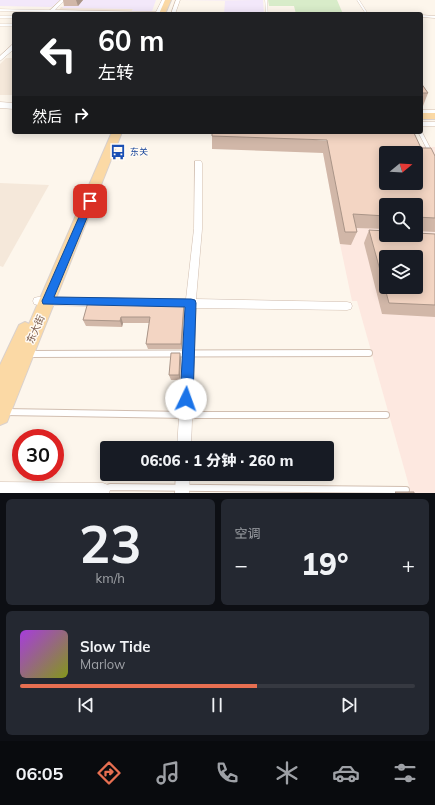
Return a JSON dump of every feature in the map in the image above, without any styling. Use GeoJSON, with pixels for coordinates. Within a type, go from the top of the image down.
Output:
{"type":"FeatureCollection","features":[{"type":"Feature","properties":{"kind":"main road"},"geometry":{"type":"LineString","coordinates":[[164,12],[168,0]]}},
{"type":"Feature","properties":{"kind":"main road"},"geometry":{"type":"LineString","coordinates":[[165,12],[172,0]]}},
{"type":"Feature","properties":{"kind":"main road"},"geometry":{"type":"LineString","coordinates":[[0,101],[12,102]]}},
{"type":"Feature","properties":{"kind":"main road"},"geometry":{"type":"LineString","coordinates":[[0,105],[12,106]]}},
{"type":"Feature","properties":{"kind":"main road"},"geometry":{"type":"LineString","coordinates":[[423,116],[435,116]]}},
{"type":"Feature","properties":{"kind":"main road"},"geometry":{"type":"LineString","coordinates":[[423,120],[435,120]]}},
{"type":"Feature","properties":{"kind":"main road","name":"东大街"},"geometry":{"type":"LineString","coordinates":[[1,413],[25,354],[42,301],[110,134]]}},
{"type":"Feature","properties":{"kind":"main road","name":"东大街"},"geometry":{"type":"LineString","coordinates":[[0,386],[42,301],[116,134]]}},
{"type":"Feature","properties":{"kind":"street"},"geometry":{"type":"LineString","coordinates":[[50,12],[63,0]]}},
{"type":"Feature","properties":{"kind":"street"},"geometry":{"type":"LineString","coordinates":[[164,0],[164,12]]}},
{"type":"Feature","properties":{"kind":"street"},"geometry":{"type":"LineString","coordinates":[[165,12],[178,0]]}},
{"type":"Feature","properties":{"kind":"street"},"geometry":{"type":"LineString","coordinates":[[423,16],[435,17]]}},
{"type":"Feature","properties":{"kind":"street"},"geometry":{"type":"LineString","coordinates":[[0,59],[3,54],[12,47]]}},
{"type":"Feature","properties":{"kind":"street"},"geometry":{"type":"LineString","coordinates":[[423,112],[435,112]]}},
{"type":"Feature","properties":{"kind":"street"},"geometry":{"type":"LineString","coordinates":[[423,124],[435,124]]}},
{"type":"Feature","properties":{"kind":"street"},"geometry":{"type":"LineString","coordinates":[[184,441],[191,303],[198,228],[198,163]]}},
{"type":"Feature","properties":{"kind":"street"},"geometry":{"type":"LineString","coordinates":[[42,301],[347,306]]}},
{"type":"Feature","properties":{"kind":"street"},"geometry":{"type":"LineString","coordinates":[[0,489],[56,492],[103,490]]}},
{"type":"Feature","properties":{"kind":"lane"},"geometry":{"type":"LineString","coordinates":[[266,0],[267,12]]}},
{"type":"Feature","properties":{"kind":"lane"},"geometry":{"type":"LineString","coordinates":[[358,0],[366,12]]}},
{"type":"Feature","properties":{"kind":"lane"},"geometry":{"type":"LineString","coordinates":[[0,10],[50,12]]}},
{"type":"Feature","properties":{"kind":"lane"},"geometry":{"type":"LineString","coordinates":[[0,17],[12,17]]}},
{"type":"Feature","properties":{"kind":"lane"},"geometry":{"type":"LineString","coordinates":[[0,25],[12,25]]}},
{"type":"Feature","properties":{"kind":"lane"},"geometry":{"type":"LineString","coordinates":[[421,134],[435,161]]}},
{"type":"Feature","properties":{"kind":"lane"},"geometry":{"type":"LineString","coordinates":[[25,354],[369,353]]}},
{"type":"Feature","properties":{"kind":"lane"},"geometry":{"type":"LineString","coordinates":[[1,413],[386,415]]}},
{"type":"Feature","properties":{"kind":"lane"},"geometry":{"type":"LineString","coordinates":[[103,490],[110,487],[182,485],[406,490]]}},
{"type":"Feature","properties":{"kind":"shaded area"},"geometry":{"type":"Polygon","coordinates":[[[0,0],[60,0],[52,7],[0,6],[0,0]]]}},
{"type":"Feature","properties":{"kind":"shaded area"},"geometry":{"type":"Polygon","coordinates":[[[70,0],[156,0],[152,11],[131,12],[133,9],[62,8],[70,0]]]}},
{"type":"Feature","properties":{"kind":"shaded area"},"geometry":{"type":"Polygon","coordinates":[[[263,0],[264,12],[224,12],[225,1],[180,1],[263,0]]]}},
{"type":"Feature","properties":{"kind":"shaded area"},"geometry":{"type":"Polygon","coordinates":[[[61,7],[133,9],[131,12],[59,10],[61,7]]]}},
{"type":"Feature","properties":{"kind":"shaded area"},"geometry":{"type":"Polygon","coordinates":[[[6,58],[12,58],[12,95],[0,95],[0,64],[6,58]]]}},
{"type":"Feature","properties":{"kind":"shaded area"},"geometry":{"type":"Polygon","coordinates":[[[321,142],[412,146],[379,146],[379,190],[423,190],[423,146],[435,147],[435,493],[411,493],[357,301],[352,301],[321,142]]]}},
{"type":"Feature","properties":{"kind":"shaded area"},"geometry":{"type":"Polygon","coordinates":[[[0,183],[49,185],[3,267],[0,266],[0,183]]]}},
{"type":"Feature","properties":{"kind":"green space"},"geometry":{"type":"Polygon","coordinates":[[[268,0],[337,0],[342,12],[296,12],[294,6],[269,6],[268,0]]]}},
{"type":"Feature","properties":{"kind":"building"},"geometry":{"type":"Polygon","coordinates":[[[423,86],[428,93],[423,93],[423,86]]]}},
{"type":"Feature","properties":{"kind":"building"},"geometry":{"type":"Polygon","coordinates":[[[212,134],[414,134],[420,146],[379,146],[379,190],[423,190],[423,148],[431,148],[435,156],[435,218],[423,217],[423,198],[379,198],[379,216],[353,214],[357,232],[345,232],[327,140],[212,136],[212,134]]]}},
{"type":"Feature","properties":{"kind":"building"},"geometry":{"type":"Polygon","coordinates":[[[369,230],[379,231],[379,242],[423,242],[423,233],[435,234],[435,305],[389,303],[387,294],[423,294],[423,250],[379,250],[379,266],[369,230]]]}},
{"type":"Feature","properties":{"kind":"building"},"geometry":{"type":"Polygon","coordinates":[[[88,302],[184,303],[181,344],[146,344],[150,317],[121,317],[120,321],[83,320],[88,302]]]}},
{"type":"Feature","properties":{"kind":"building"},"geometry":{"type":"Polygon","coordinates":[[[171,353],[180,353],[179,375],[169,375],[171,353]]]}},
{"type":"Feature","properties":{"kind":"building"},"geometry":{"type":"Polygon","coordinates":[[[395,492],[414,492],[414,493],[396,493],[395,492]]]}},
{"type":"Feature","properties":{"kind":"place","name":"东关"},"geometry":{"type":"Point","coordinates":[118,152]}},
{"type":"Feature","properties":{"kind":"route"},"geometry":{"type":"LineString","coordinates":[[90,201],[47,301],[191,303],[186,399]]}}]}
